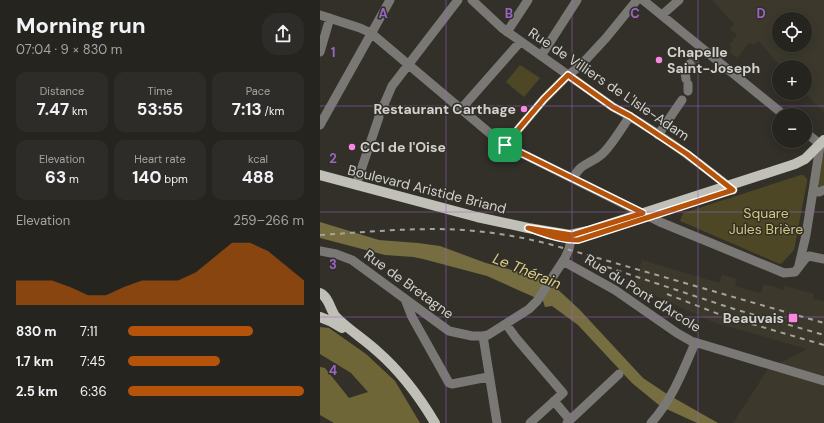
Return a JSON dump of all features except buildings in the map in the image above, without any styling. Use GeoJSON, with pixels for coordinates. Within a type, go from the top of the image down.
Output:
{"type":"FeatureCollection","features":[{"type":"Feature","properties":{"kind":"main road"},"geometry":{"type":"LineString","coordinates":[[572,237],[730,188],[795,164],[818,149]]}},
{"type":"Feature","properties":{"kind":"main road","name":"Boulevard Aristide Briand"},"geometry":{"type":"LineString","coordinates":[[320,175],[455,212],[572,237]]}},
{"type":"Feature","properties":{"kind":"main road"},"geometry":{"type":"LineString","coordinates":[[320,293],[326,297],[336,317],[377,351],[399,373],[417,395],[435,423]]}},
{"type":"Feature","properties":{"kind":"main road"},"geometry":{"type":"LineString","coordinates":[[320,316],[326,312],[328,303]]}},
{"type":"Feature","properties":{"kind":"main road"},"geometry":{"type":"LineString","coordinates":[[320,316],[333,322],[344,330],[390,368],[410,392],[429,423]]}},
{"type":"Feature","properties":{"kind":"street"},"geometry":{"type":"LineString","coordinates":[[320,125],[390,0]]}},
{"type":"Feature","properties":{"kind":"street"},"geometry":{"type":"LineString","coordinates":[[356,185],[390,89],[458,0]]}},
{"type":"Feature","properties":{"kind":"street","name":"Rue de Villiers de L'Isle-Adam"},"geometry":{"type":"LineString","coordinates":[[472,0],[520,42],[613,107],[630,116],[690,156],[730,188]]}},
{"type":"Feature","properties":{"kind":"street"},"geometry":{"type":"LineString","coordinates":[[507,32],[528,0]]}},
{"type":"Feature","properties":{"kind":"street"},"geometry":{"type":"LineString","coordinates":[[541,56],[577,0]]}},
{"type":"Feature","properties":{"kind":"street"},"geometry":{"type":"LineString","coordinates":[[505,145],[544,99],[568,75],[580,66],[606,38],[637,0]]}},
{"type":"Feature","properties":{"kind":"street"},"geometry":{"type":"LineString","coordinates":[[643,0],[701,50],[775,108]]}},
{"type":"Feature","properties":{"kind":"street"},"geometry":{"type":"LineString","coordinates":[[662,15],[679,0]]}},
{"type":"Feature","properties":{"kind":"street"},"geometry":{"type":"LineString","coordinates":[[320,15],[360,28],[371,34],[505,145],[646,215],[781,272],[793,273],[808,257],[814,256],[824,259]]}},
{"type":"Feature","properties":{"kind":"street"},"geometry":{"type":"LineString","coordinates":[[320,52],[330,18]]}},
{"type":"Feature","properties":{"kind":"street"},"geometry":{"type":"LineString","coordinates":[[461,109],[520,42]]}},
{"type":"Feature","properties":{"kind":"street"},"geometry":{"type":"LineString","coordinates":[[687,85],[685,72],[690,64]]}},
{"type":"Feature","properties":{"kind":"street"},"geometry":{"type":"LineString","coordinates":[[658,135],[682,100]]}},
{"type":"Feature","properties":{"kind":"street"},"geometry":{"type":"LineString","coordinates":[[573,179],[580,167],[604,152],[630,116]]}},
{"type":"Feature","properties":{"kind":"street"},"geometry":{"type":"LineString","coordinates":[[799,266],[806,235],[818,149]]}},
{"type":"Feature","properties":{"kind":"street"},"geometry":{"type":"LineString","coordinates":[[813,191],[819,192],[824,190]]}},
{"type":"Feature","properties":{"kind":"street"},"geometry":{"type":"LineString","coordinates":[[806,235],[807,244],[809,247],[824,253]]}},
{"type":"Feature","properties":{"kind":"street"},"geometry":{"type":"LineString","coordinates":[[497,423],[488,376],[483,336],[488,335],[506,324],[537,301],[567,254],[572,237]]}},
{"type":"Feature","properties":{"kind":"street","name":"Rue de Bretagne"},"geometry":{"type":"LineString","coordinates":[[320,251],[336,254],[352,260],[449,331],[472,336],[483,336]]}},
{"type":"Feature","properties":{"kind":"street","name":"Rue du Pont d'Arcole"},"geometry":{"type":"LineString","coordinates":[[563,261],[616,290],[677,333],[695,343],[824,381]]}},
{"type":"Feature","properties":{"kind":"street"},"geometry":{"type":"LineString","coordinates":[[405,299],[412,317],[449,383],[452,384],[488,376]]}},
{"type":"Feature","properties":{"kind":"street"},"geometry":{"type":"LineString","coordinates":[[506,324],[516,338],[563,393],[530,423]]}},
{"type":"Feature","properties":{"kind":"street"},"geometry":{"type":"LineString","coordinates":[[651,423],[662,411],[672,394],[695,343]]}},
{"type":"Feature","properties":{"kind":"street"},"geometry":{"type":"LineString","coordinates":[[554,401],[569,421],[618,374]]}},
{"type":"Feature","properties":{"kind":"shaded area"},"geometry":{"type":"Polygon","coordinates":[[[712,0],[824,0],[824,112],[812,100],[812,60],[775,60],[759,41],[754,45],[749,43],[737,58],[729,52],[732,48],[729,45],[737,35],[730,29],[734,24],[712,0]]]}},
{"type":"Feature","properties":{"kind":"shaded area"},"geometry":{"type":"Polygon","coordinates":[[[320,222],[379,240],[440,246],[486,263],[545,279],[579,309],[643,378],[667,394],[718,423],[697,423],[660,406],[632,383],[578,325],[552,306],[545,307],[543,301],[487,276],[423,259],[385,255],[320,238],[320,222]]]}},
{"type":"Feature","properties":{"kind":"shaded area"},"geometry":{"type":"Polygon","coordinates":[[[642,260],[719,283],[722,275],[737,279],[735,286],[761,293],[764,284],[784,290],[785,286],[814,294],[813,299],[824,301],[824,423],[733,423],[768,369],[807,349],[715,323],[634,286],[642,260]]]}},
{"type":"Feature","properties":{"kind":"shaded area"},"geometry":{"type":"Polygon","coordinates":[[[320,327],[329,328],[366,354],[395,381],[420,423],[334,423],[320,415],[320,367],[325,368],[349,398],[368,392],[351,373],[320,354],[320,327]]]}},
{"type":"Feature","properties":{"kind":"green space"},"geometry":{"type":"Polygon","coordinates":[[[520,65],[540,78],[524,97],[506,82],[520,65]]]}},
{"type":"Feature","properties":{"kind":"green space"},"geometry":{"type":"Polygon","coordinates":[[[824,151],[824,187],[820,187],[818,185],[824,151]]]}},
{"type":"Feature","properties":{"kind":"green space","name":"Square Jules Brière"},"geometry":{"type":"Polygon","coordinates":[[[801,175],[807,179],[807,182],[794,250],[780,264],[680,221],[683,213],[801,175]]]}},
{"type":"Feature","properties":{"kind":"tunnel"},"geometry":{"type":"LineString","coordinates":[[690,64],[699,53]]}},
{"type":"Feature","properties":{"kind":"railway"},"geometry":{"type":"LineString","coordinates":[[320,235],[428,229],[464,230],[507,235],[549,244],[824,323]]}},
{"type":"Feature","properties":{"kind":"railway"},"geometry":{"type":"LineString","coordinates":[[607,267],[734,309],[824,335]]}},
{"type":"Feature","properties":{"kind":"railway"},"geometry":{"type":"LineString","coordinates":[[667,294],[721,315],[824,345]]}},
{"type":"Feature","properties":{"kind":"place","name":"Chapelle Saint-Joseph"},"geometry":{"type":"Point","coordinates":[659,60]}},
{"type":"Feature","properties":{"kind":"place","name":"Restaurant Carthage"},"geometry":{"type":"Point","coordinates":[524,109]}},
{"type":"Feature","properties":{"kind":"place","name":"CCI de l'Oise"},"geometry":{"type":"Point","coordinates":[352,147]}},
{"type":"Feature","properties":{"kind":"place","name":"Beauvais"},"geometry":{"type":"Point","coordinates":[793,318]}},
{"type":"Feature","properties":{"kind":"route"},"geometry":{"type":"LineString","coordinates":[[568,75],[613,107],[630,116],[687,154],[733,190],[582,239],[564,239],[546,235],[528,228],[572,235],[643,213],[505,145],[544,99],[568,75]]}},
{"type":"Feature","properties":{"kind":"water label","name":"Le Thérain"},"geometry":{"type":"Point","coordinates":[527,271]}}]}
